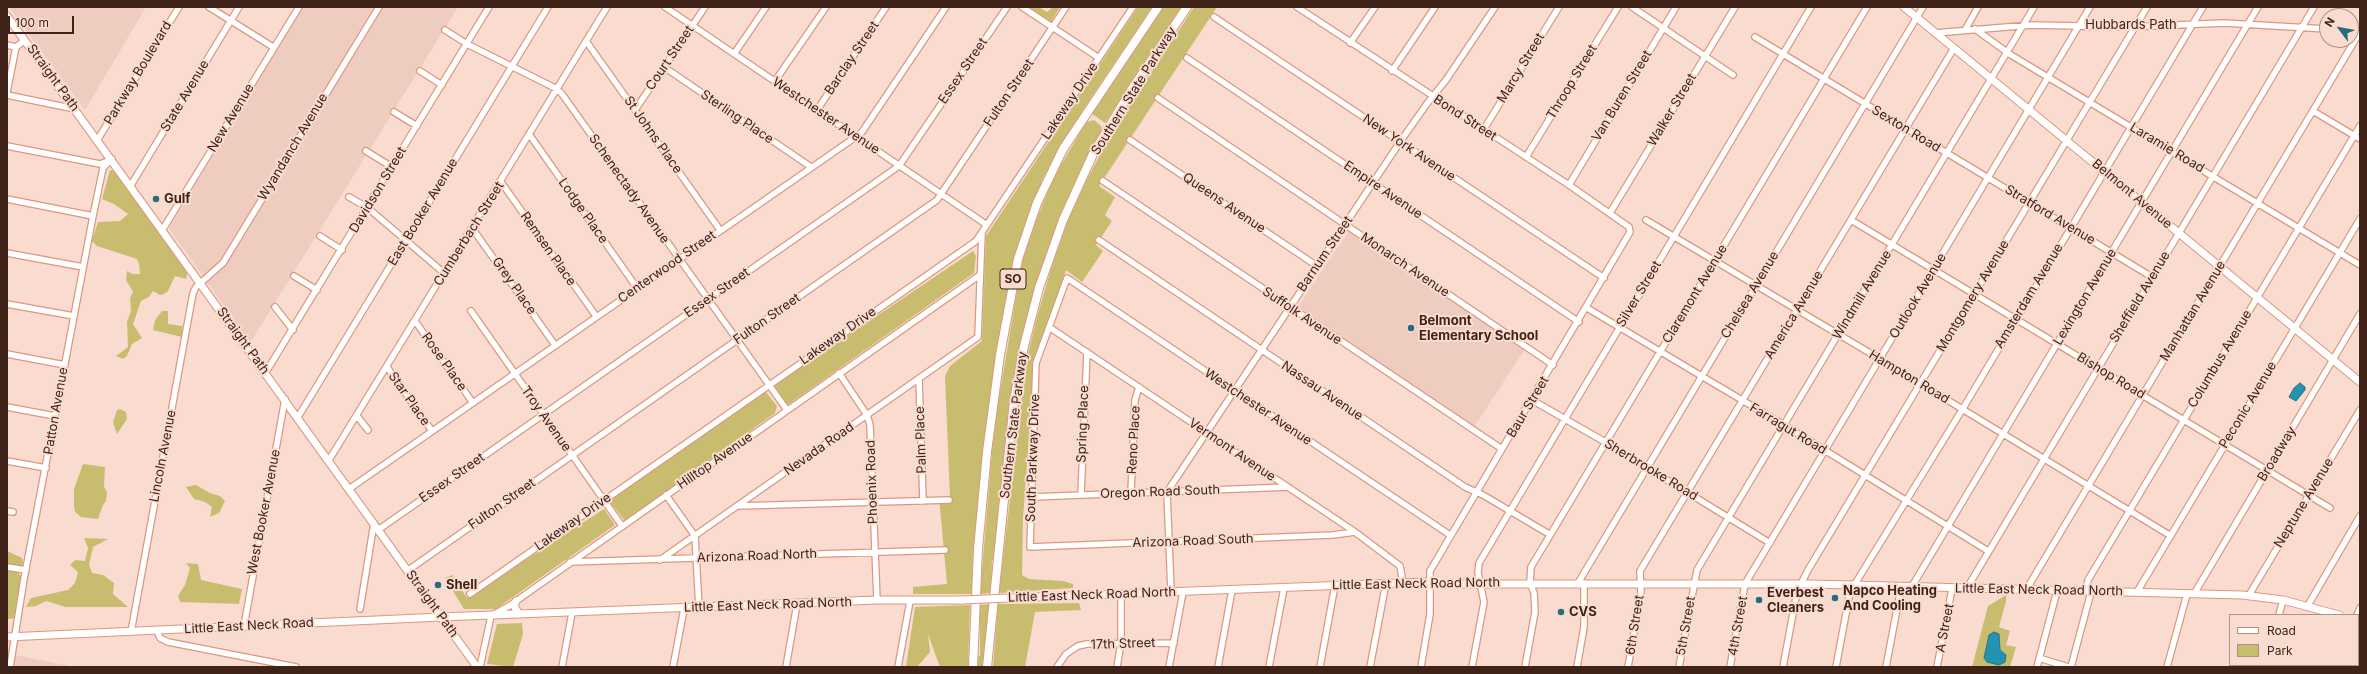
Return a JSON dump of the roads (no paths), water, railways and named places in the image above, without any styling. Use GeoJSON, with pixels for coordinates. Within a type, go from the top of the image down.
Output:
{"type":"FeatureCollection","features":[{"type":"Feature","properties":{"kind":"highway","name":"Southern State Parkway"},"geometry":{"type":"LineString","coordinates":[[973,667],[977,561],[987,446],[1008,307],[1020,254],[1042,192],[1063,149],[1158,7]]}},
{"type":"Feature","properties":{"kind":"highway","name":"Southern State Parkway"},"geometry":{"type":"LineString","coordinates":[[987,667],[1014,401],[1024,346],[1039,288],[1063,220],[1093,154],[1123,102],[1187,7]]}},
{"type":"Feature","properties":{"kind":"main road","name":"Belmont Avenue"},"geometry":{"type":"LineString","coordinates":[[1904,7],[2360,382]]}},
{"type":"Feature","properties":{"kind":"main road","name":"Straight Path"},"geometry":{"type":"LineString","coordinates":[[7,16],[286,399],[477,667]]}},
{"type":"Feature","properties":{"kind":"main road","name":"Little East Neck Road North"},"geometry":{"type":"LineString","coordinates":[[491,616],[877,600],[961,600],[1403,583],[1855,585],[1901,588],[1967,588],[2249,595],[2284,600],[2335,614]]}},
{"type":"Feature","properties":{"kind":"main road"},"geometry":{"type":"LineString","coordinates":[[516,601],[514,606],[520,614]]}},
{"type":"Feature","properties":{"kind":"main road","name":"Little East Neck Road"},"geometry":{"type":"LineString","coordinates":[[7,637],[440,617],[491,616]]}},
{"type":"Feature","properties":{"kind":"street","name":"Parkway Boulevard"},"geometry":{"type":"LineString","coordinates":[[98,139],[179,7]]}},
{"type":"Feature","properties":{"kind":"street"},"geometry":{"type":"LineString","coordinates":[[209,7],[273,47]]}},
{"type":"Feature","properties":{"kind":"street","name":"State Avenue"},"geometry":{"type":"LineString","coordinates":[[131,185],[239,7]]}},
{"type":"Feature","properties":{"kind":"street","name":"New Avenue"},"geometry":{"type":"LineString","coordinates":[[163,229],[273,47],[299,7]]}},
{"type":"Feature","properties":{"kind":"street","name":"Wyandanch Avenue"},"geometry":{"type":"LineString","coordinates":[[201,283],[223,263],[379,7]]}},
{"type":"Feature","properties":{"kind":"street","name":"Davidson Street"},"geometry":{"type":"LineString","coordinates":[[266,372],[490,7]]}},
{"type":"Feature","properties":{"kind":"street","name":"East Booker Avenue"},"geometry":{"type":"LineString","coordinates":[[298,417],[548,7]]}},
{"type":"Feature","properties":{"kind":"street","name":"Cumberbach Street"},"geometry":{"type":"LineString","coordinates":[[329,460],[607,7]]}},
{"type":"Feature","properties":{"kind":"street","name":"Westchester Avenue"},"geometry":{"type":"LineString","coordinates":[[665,7],[987,224]]}},
{"type":"Feature","properties":{"kind":"street","name":"Court Street"},"geometry":{"type":"LineString","coordinates":[[635,110],[705,7]]}},
{"type":"Feature","properties":{"kind":"street"},"geometry":{"type":"LineString","coordinates":[[734,54],[766,7]]}},
{"type":"Feature","properties":{"kind":"street"},"geometry":{"type":"LineString","coordinates":[[775,82],[826,7]]}},
{"type":"Feature","properties":{"kind":"street","name":"Barclay Street"},"geometry":{"type":"LineString","coordinates":[[817,110],[886,7]]}},
{"type":"Feature","properties":{"kind":"street","name":"Centerwood Street"},"geometry":{"type":"LineString","coordinates":[[350,489],[596,316],[862,132],[946,7]]}},
{"type":"Feature","properties":{"kind":"street","name":"Essex Street"},"geometry":{"type":"LineString","coordinates":[[376,526],[543,415],[900,166],[1006,7]]}},
{"type":"Feature","properties":{"kind":"street"},"geometry":{"type":"LineString","coordinates":[[1022,7],[1099,58]]}},
{"type":"Feature","properties":{"kind":"street","name":"Fulton Street"},"geometry":{"type":"LineString","coordinates":[[407,570],[942,195],[1066,7]]}},
{"type":"Feature","properties":{"kind":"street","name":"Lakeway Drive"},"geometry":{"type":"LineString","coordinates":[[470,594],[976,241],[1133,7]]}},
{"type":"Feature","properties":{"kind":"street","name":"Bond Street"},"geometry":{"type":"LineString","coordinates":[[1297,7],[1392,71],[1484,129],[1610,213],[1629,227],[1630,232]]}},
{"type":"Feature","properties":{"kind":"street"},"geometry":{"type":"LineString","coordinates":[[1350,43],[1375,7]]}},
{"type":"Feature","properties":{"kind":"street"},"geometry":{"type":"LineString","coordinates":[[1392,71],[1435,7]]}},
{"type":"Feature","properties":{"kind":"street","name":"Barnum Street"},"geometry":{"type":"LineString","coordinates":[[1167,492],[1400,142],[1432,96],[1446,80],[1496,7]]}},
{"type":"Feature","properties":{"kind":"street","name":"Marcy Street"},"geometry":{"type":"LineString","coordinates":[[1484,129],[1559,7]]}},
{"type":"Feature","properties":{"kind":"street","name":"Throop Street"},"geometry":{"type":"LineString","coordinates":[[1526,157],[1618,7]]}},
{"type":"Feature","properties":{"kind":"street"},"geometry":{"type":"LineString","coordinates":[[1632,7],[1733,76]]}},
{"type":"Feature","properties":{"kind":"street","name":"Van Buren Street"},"geometry":{"type":"LineString","coordinates":[[1568,185],[1676,7]]}},
{"type":"Feature","properties":{"kind":"street","name":"Walker Street"},"geometry":{"type":"LineString","coordinates":[[1610,213],[1734,7]]}},
{"type":"Feature","properties":{"kind":"street","name":"Silver Street"},"geometry":{"type":"LineString","coordinates":[[1472,667],[1484,602],[1482,583],[1478,573],[1479,563],[1509,510],[1811,7]]}},
{"type":"Feature","properties":{"kind":"street","name":"Claremont Avenue"},"geometry":{"type":"LineString","coordinates":[[1530,583],[1531,567],[1549,534],[1867,7]]}},
{"type":"Feature","properties":{"kind":"street","name":"Chelsea Avenue"},"geometry":{"type":"LineString","coordinates":[[1581,583],[1646,468],[1923,7]]}},
{"type":"Feature","properties":{"kind":"street"},"geometry":{"type":"LineString","coordinates":[[1965,30],[1978,7]]}},
{"type":"Feature","properties":{"kind":"street","name":"Windmill Avenue"},"geometry":{"type":"LineString","coordinates":[[1693,584],[1697,570],[2034,7]]}},
{"type":"Feature","properties":{"kind":"street","name":"Outlook Avenue"},"geometry":{"type":"LineString","coordinates":[[1745,584],[2090,7]]}},
{"type":"Feature","properties":{"kind":"street","name":"Montgomery Avenue"},"geometry":{"type":"LineString","coordinates":[[1783,667],[1800,585],[2146,7]]}},
{"type":"Feature","properties":{"kind":"street","name":"Amsterdam Avenue"},"geometry":{"type":"LineString","coordinates":[[1836,667],[1850,593],[1962,410],[2070,227],[2203,7]]}},
{"type":"Feature","properties":{"kind":"street","name":"Lexington Avenue"},"geometry":{"type":"LineString","coordinates":[[1911,588],[2258,7]]}},
{"type":"Feature","properties":{"kind":"street","name":"Sheffield Avenue"},"geometry":{"type":"LineString","coordinates":[[1967,588],[2314,7]]}},
{"type":"Feature","properties":{"kind":"street","name":"New York Avenue"},"geometry":{"type":"LineString","coordinates":[[1214,17],[1604,278]]}},
{"type":"Feature","properties":{"kind":"street","name":"Hubbards Path"},"geometry":{"type":"LineString","coordinates":[[1935,33],[2024,25],[2135,27],[2192,24],[2248,24],[2319,29]]}},
{"type":"Feature","properties":{"kind":"street","name":"Laramie Road"},"geometry":{"type":"LineString","coordinates":[[1975,29],[2007,52],[2300,227],[2360,265]]}},
{"type":"Feature","properties":{"kind":"street","name":"Schenectady Avenue"},"geometry":{"type":"LineString","coordinates":[[445,30],[467,44],[557,89],[787,410]]}},
{"type":"Feature","properties":{"kind":"street","name":"Manhattan Avenue"},"geometry":{"type":"LineString","coordinates":[[2026,590],[2360,31]]}},
{"type":"Feature","properties":{"kind":"street"},"geometry":{"type":"LineString","coordinates":[[1755,37],[1865,104]]}},
{"type":"Feature","properties":{"kind":"street"},"geometry":{"type":"LineString","coordinates":[[7,92],[16,47],[25,40]]}},
{"type":"Feature","properties":{"kind":"street","name":"St Johns Place"},"geometry":{"type":"LineString","coordinates":[[586,41],[720,230]]}},
{"type":"Feature","properties":{"kind":"street"},"geometry":{"type":"LineString","coordinates":[[7,45],[16,47]]}},
{"type":"Feature","properties":{"kind":"street","name":"America Avenue"},"geometry":{"type":"LineString","coordinates":[[1639,583],[1640,570],[1954,48]]}},
{"type":"Feature","properties":{"kind":"street","name":"Empire Avenue"},"geometry":{"type":"LineString","coordinates":[[1186,58],[1579,322]]}},
{"type":"Feature","properties":{"kind":"street","name":"Sterling Place"},"geometry":{"type":"LineString","coordinates":[[664,67],[811,167]]}},
{"type":"Feature","properties":{"kind":"street"},"geometry":{"type":"LineString","coordinates":[[420,71],[442,85]]}},
{"type":"Feature","properties":{"kind":"street"},"geometry":{"type":"LineString","coordinates":[[7,95],[75,109]]}},
{"type":"Feature","properties":{"kind":"street","name":"Monarch Avenue"},"geometry":{"type":"LineString","coordinates":[[1158,98],[1553,365]]}},
{"type":"Feature","properties":{"kind":"street","name":"Sexton Road"},"geometry":{"type":"LineString","coordinates":[[1865,104],[1947,153]]}},
{"type":"Feature","properties":{"kind":"street"},"geometry":{"type":"LineString","coordinates":[[2313,111],[2360,139]]}},
{"type":"Feature","properties":{"kind":"street"},"geometry":{"type":"LineString","coordinates":[[394,112],[417,126]]}},
{"type":"Feature","properties":{"kind":"street","name":"Columbus Avenue"},"geometry":{"type":"LineString","coordinates":[[2069,667],[2091,592],[2087,586],[2088,580],[2360,126]]}},
{"type":"Feature","properties":{"kind":"street","name":"Lodge Place"},"geometry":{"type":"LineString","coordinates":[[529,134],[637,288]]}},
{"type":"Feature","properties":{"kind":"street","name":"Queens Avenue"},"geometry":{"type":"LineString","coordinates":[[1130,140],[1317,266]]}},
{"type":"Feature","properties":{"kind":"street"},"geometry":{"type":"LineString","coordinates":[[7,146],[100,164],[112,159]]}},
{"type":"Feature","properties":{"kind":"street"},"geometry":{"type":"LineString","coordinates":[[366,151],[392,167]]}},
{"type":"Feature","properties":{"kind":"street","name":"Stratford Avenue"},"geometry":{"type":"LineString","coordinates":[[1947,153],[2152,277]]}},
{"type":"Feature","properties":{"kind":"street","name":"Patton Avenue"},"geometry":{"type":"LineString","coordinates":[[10,667],[26,570],[93,216],[103,168],[112,159]]}},
{"type":"Feature","properties":{"kind":"street","name":"Suffolk Avenue"},"geometry":{"type":"LineString","coordinates":[[1103,181],[1289,308],[1502,449]]}},
{"type":"Feature","properties":{"kind":"street","name":"Remsen Place"},"geometry":{"type":"LineString","coordinates":[[501,182],[596,316]]}},
{"type":"Feature","properties":{"kind":"street"},"geometry":{"type":"LineString","coordinates":[[349,197],[368,208],[444,273]]}},
{"type":"Feature","properties":{"kind":"street"},"geometry":{"type":"LineString","coordinates":[[7,199],[93,216]]}},
{"type":"Feature","properties":{"kind":"street","name":"Peconic Avenue"},"geometry":{"type":"LineString","coordinates":[[2137,592],[2360,219]]}},
{"type":"Feature","properties":{"kind":"street","name":"Hampton Road"},"geometry":{"type":"LineString","coordinates":[[1646,220],[1880,359],[2171,536]]}},
{"type":"Feature","properties":{"kind":"street","name":"Bishop Road"},"geometry":{"type":"LineString","coordinates":[[1851,220],[2330,508]]}},
{"type":"Feature","properties":{"kind":"street","name":"Grey Place"},"geometry":{"type":"LineString","coordinates":[[472,228],[555,345]]}},
{"type":"Feature","properties":{"kind":"street","name":"Baur Street"},"geometry":{"type":"LineString","coordinates":[[1421,667],[1430,614],[1430,571],[1450,535],[1579,322],[1630,232]]}},
{"type":"Feature","properties":{"kind":"street"},"geometry":{"type":"LineString","coordinates":[[980,275],[982,233]]}},
{"type":"Feature","properties":{"kind":"street"},"geometry":{"type":"LineString","coordinates":[[320,236],[342,250]]}},
{"type":"Feature","properties":{"kind":"street","name":"Nassau Avenue"},"geometry":{"type":"LineString","coordinates":[[1099,240],[1476,492],[1549,534]]}},
{"type":"Feature","properties":{"kind":"street"},"geometry":{"type":"LineString","coordinates":[[7,253],[83,267]]}},
{"type":"Feature","properties":{"kind":"street","name":"Nevada Road"},"geometry":{"type":"LineString","coordinates":[[660,560],[978,337],[980,275]]}},
{"type":"Feature","properties":{"kind":"street","name":"Hilltop Avenue"},"geometry":{"type":"LineString","coordinates":[[491,616],[516,601],[838,373],[980,275]]}},
{"type":"Feature","properties":{"kind":"street"},"geometry":{"type":"LineString","coordinates":[[294,276],[317,290]]}},
{"type":"Feature","properties":{"kind":"street","name":"Westchester Avenue"},"geometry":{"type":"LineString","coordinates":[[1067,278],[1450,535]]}},
{"type":"Feature","properties":{"kind":"street","name":"South Parkway Drive"},"geometry":{"type":"LineString","coordinates":[[1030,547],[1036,363],[1067,278]]}},
{"type":"Feature","properties":{"kind":"street","name":"Lincoln Avenue"},"geometry":{"type":"LineString","coordinates":[[131,632],[194,293],[201,283]]}},
{"type":"Feature","properties":{"kind":"street"},"geometry":{"type":"LineString","coordinates":[[7,304],[74,316]]}},
{"type":"Feature","properties":{"kind":"street"},"geometry":{"type":"LineString","coordinates":[[275,307],[293,330]]}},
{"type":"Feature","properties":{"kind":"street","name":"Farragut Road"},"geometry":{"type":"LineString","coordinates":[[1586,308],[1784,425],[1988,551]]}},
{"type":"Feature","properties":{"kind":"street","name":"Troy Avenue"},"geometry":{"type":"LineString","coordinates":[[471,311],[571,456],[622,526]]}},
{"type":"Feature","properties":{"kind":"street","name":"Broadway"},"geometry":{"type":"LineString","coordinates":[[2167,667],[2191,594],[2360,314]]}},
{"type":"Feature","properties":{"kind":"street","name":"Rose Place"},"geometry":{"type":"LineString","coordinates":[[415,321],[473,402]]}},
{"type":"Feature","properties":{"kind":"street","name":"Vermont Avenue"},"geometry":{"type":"LineString","coordinates":[[1049,327],[1355,532],[1400,566],[1403,583]]}},
{"type":"Feature","properties":{"kind":"street","name":"Spring Place"},"geometry":{"type":"LineString","coordinates":[[1081,496],[1087,352]]}},
{"type":"Feature","properties":{"kind":"street"},"geometry":{"type":"LineString","coordinates":[[7,354],[65,365]]}},
{"type":"Feature","properties":{"kind":"street","name":"Star Place"},"geometry":{"type":"LineString","coordinates":[[387,367],[432,431]]}},
{"type":"Feature","properties":{"kind":"street","name":"Phoenix Road"},"geometry":{"type":"LineString","coordinates":[[838,373],[867,415],[870,425],[877,600]]}},
{"type":"Feature","properties":{"kind":"street","name":"Palm Place"},"geometry":{"type":"LineString","coordinates":[[919,379],[923,501]]}},
{"type":"Feature","properties":{"kind":"street","name":"Reno Place"},"geometry":{"type":"LineString","coordinates":[[1131,493],[1135,400],[1139,387]]}},
{"type":"Feature","properties":{"kind":"street","name":"West Booker Avenue"},"geometry":{"type":"LineString","coordinates":[[244,626],[286,399]]}},
{"type":"Feature","properties":{"kind":"street","name":"Sherbrooke Road"},"geometry":{"type":"LineString","coordinates":[[1532,400],[1605,442],[1770,543]]}},
{"type":"Feature","properties":{"kind":"street"},"geometry":{"type":"LineString","coordinates":[[7,407],[55,416]]}},
{"type":"Feature","properties":{"kind":"street","name":"Neptune Avenue"},"geometry":{"type":"LineString","coordinates":[[2249,595],[2360,410]]}},
{"type":"Feature","properties":{"kind":"street"},"geometry":{"type":"LineString","coordinates":[[357,416],[368,430]]}},
{"type":"Feature","properties":{"kind":"street"},"geometry":{"type":"LineString","coordinates":[[7,460],[46,468]]}},
{"type":"Feature","properties":{"kind":"street","name":"Oregon Road South"},"geometry":{"type":"LineString","coordinates":[[1032,497],[1288,487]]}},
{"type":"Feature","properties":{"kind":"street"},"geometry":{"type":"LineString","coordinates":[[1167,492],[1171,592]]}},
{"type":"Feature","properties":{"kind":"street"},"geometry":{"type":"LineString","coordinates":[[666,495],[695,536],[699,608]]}},
{"type":"Feature","properties":{"kind":"street"},"geometry":{"type":"LineString","coordinates":[[738,506],[949,500]]}},
{"type":"Feature","properties":{"kind":"street"},"geometry":{"type":"LineString","coordinates":[[2307,606],[2360,516]]}},
{"type":"Feature","properties":{"kind":"street"},"geometry":{"type":"LineString","coordinates":[[360,609],[376,526]]}},
{"type":"Feature","properties":{"kind":"street","name":"Arizona Road South"},"geometry":{"type":"LineString","coordinates":[[1030,547],[1170,542],[1355,532]]}},
{"type":"Feature","properties":{"kind":"street","name":"Arizona Road North"},"geometry":{"type":"LineString","coordinates":[[570,562],[945,550]]}},
{"type":"Feature","properties":{"kind":"street"},"geometry":{"type":"LineString","coordinates":[[7,567],[26,570]]}},
{"type":"Feature","properties":{"kind":"street"},"geometry":{"type":"LineString","coordinates":[[1525,667],[1535,612],[1534,593],[1530,583]]}},
{"type":"Feature","properties":{"kind":"street"},"geometry":{"type":"LineString","coordinates":[[1578,667],[1584,627],[1581,583]]}},
{"type":"Feature","properties":{"kind":"street","name":"6th Street"},"geometry":{"type":"LineString","coordinates":[[1628,667],[1641,592],[1639,583]]}},
{"type":"Feature","properties":{"kind":"street"},"geometry":{"type":"LineString","coordinates":[[1370,667],[1386,584]]}},
{"type":"Feature","properties":{"kind":"street","name":"5th Street"},"geometry":{"type":"LineString","coordinates":[[1679,667],[1693,584]]}},
{"type":"Feature","properties":{"kind":"street","name":"4th Street"},"geometry":{"type":"LineString","coordinates":[[1730,667],[1745,584]]}},
{"type":"Feature","properties":{"kind":"street"},"geometry":{"type":"LineString","coordinates":[[1320,667],[1335,585]]}},
{"type":"Feature","properties":{"kind":"street"},"geometry":{"type":"LineString","coordinates":[[1269,667],[1284,588]]}},
{"type":"Feature","properties":{"kind":"street"},"geometry":{"type":"LineString","coordinates":[[1886,667],[1901,588]]}},
{"type":"Feature","properties":{"kind":"street","name":"A Street"},"geometry":{"type":"LineString","coordinates":[[1937,667],[1952,589]]}},
{"type":"Feature","properties":{"kind":"street"},"geometry":{"type":"LineString","coordinates":[[1218,667],[1232,590]]}},
{"type":"Feature","properties":{"kind":"street"},"geometry":{"type":"LineString","coordinates":[[2037,667],[2057,591]]}},
{"type":"Feature","properties":{"kind":"street"},"geometry":{"type":"LineString","coordinates":[[1169,667],[1183,592]]}},
{"type":"Feature","properties":{"kind":"street"},"geometry":{"type":"LineString","coordinates":[[1117,667],[1121,643],[1121,593]]}},
{"type":"Feature","properties":{"kind":"street"},"geometry":{"type":"LineString","coordinates":[[2279,614],[2284,600]]}},
{"type":"Feature","properties":{"kind":"street"},"geometry":{"type":"LineString","coordinates":[[898,667],[910,601]]}},
{"type":"Feature","properties":{"kind":"street"},"geometry":{"type":"LineString","coordinates":[[786,667],[797,604]]}},
{"type":"Feature","properties":{"kind":"street"},"geometry":{"type":"LineString","coordinates":[[673,667],[684,609]]}},
{"type":"Feature","properties":{"kind":"street"},"geometry":{"type":"LineString","coordinates":[[562,667],[572,613]]}},
{"type":"Feature","properties":{"kind":"street"},"geometry":{"type":"LineString","coordinates":[[480,667],[491,616]]}},
{"type":"Feature","properties":{"kind":"street"},"geometry":{"type":"LineString","coordinates":[[158,631],[160,638],[168,642],[296,667]]}},
{"type":"Feature","properties":{"kind":"street","name":"17th Street"},"geometry":{"type":"LineString","coordinates":[[1057,667],[1066,654],[1078,646],[1121,643],[1174,643]]}},
{"type":"Feature","properties":{"kind":"street"},"geometry":{"type":"LineString","coordinates":[[2039,658],[2069,667]]}},
{"type":"Feature","properties":{"kind":"water"},"geometry":{"type":"Polygon","coordinates":[[[2300,383],[2305,387],[2305,390],[2296,401],[2289,397],[2294,388],[2300,383]]]}},
{"type":"Feature","properties":{"kind":"water"},"geometry":{"type":"Polygon","coordinates":[[[1994,632],[1999,634],[2000,650],[2006,655],[2005,662],[1999,665],[1987,662],[1984,658],[1989,635],[1994,632]]]}},
{"type":"Feature","properties":{"kind":"place","name":"Gulf"},"geometry":{"type":"Point","coordinates":[156,199]}},
{"type":"Feature","properties":{"kind":"place","name":"Belmont Elementary School"},"geometry":{"type":"Point","coordinates":[1411,328]}},
{"type":"Feature","properties":{"kind":"place","name":"Shell"},"geometry":{"type":"Point","coordinates":[438,585]}},
{"type":"Feature","properties":{"kind":"place","name":"Napco Heating And Cooling"},"geometry":{"type":"Point","coordinates":[1835,598]}},
{"type":"Feature","properties":{"kind":"place","name":"Everbest Cleaners"},"geometry":{"type":"Point","coordinates":[1759,600]}},
{"type":"Feature","properties":{"kind":"place","name":"CVS"},"geometry":{"type":"Point","coordinates":[1561,612]}}]}
